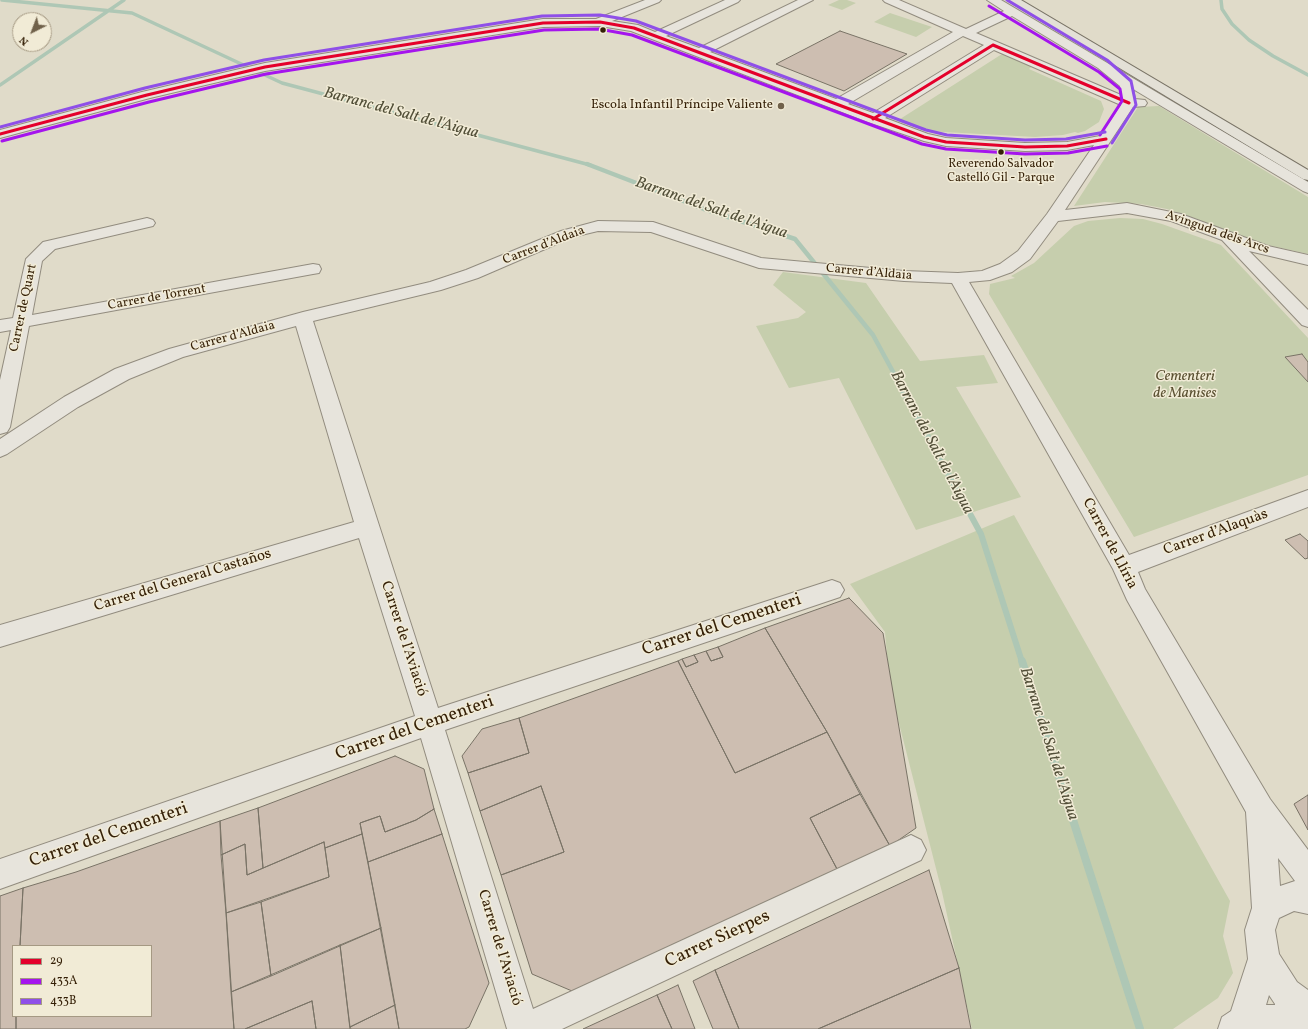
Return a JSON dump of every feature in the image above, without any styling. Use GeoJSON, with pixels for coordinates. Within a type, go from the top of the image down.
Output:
{"type":"FeatureCollection","features":[{"type":"Feature","properties":{"kind":"highway"},"geometry":{"type":"LineString","coordinates":[[1025,0],[1147,72],[1169,82]]}},
{"type":"Feature","properties":{"kind":"highway"},"geometry":{"type":"LineString","coordinates":[[1034,0],[1308,164]]}},
{"type":"Feature","properties":{"kind":"highway"},"geometry":{"type":"LineString","coordinates":[[1012,6],[1308,176]]}},
{"type":"Feature","properties":{"kind":"street"},"geometry":{"type":"LineString","coordinates":[[600,22],[655,0]]}},
{"type":"Feature","properties":{"kind":"street"},"geometry":{"type":"LineString","coordinates":[[705,0],[722,6]]}},
{"type":"Feature","properties":{"kind":"street"},"geometry":{"type":"LineString","coordinates":[[699,53],[807,0]]}},
{"type":"Feature","properties":{"kind":"street"},"geometry":{"type":"LineString","coordinates":[[889,0],[1129,103],[1148,102],[1170,104]]}},
{"type":"Feature","properties":{"kind":"street"},"geometry":{"type":"LineString","coordinates":[[993,0],[1012,6],[1103,66],[1170,104],[1308,188]]}},
{"type":"Feature","properties":{"kind":"street"},"geometry":{"type":"LineString","coordinates":[[656,36],[722,6],[735,5]]}},
{"type":"Feature","properties":{"kind":"street"},"geometry":{"type":"LineString","coordinates":[[836,105],[1012,6]]}},
{"type":"Feature","properties":{"kind":"street"},"geometry":{"type":"LineString","coordinates":[[750,15],[765,20]]}},
{"type":"Feature","properties":{"kind":"street"},"geometry":{"type":"LineString","coordinates":[[0,134],[265,67],[543,23],[600,22],[619,24],[656,36],[924,137],[946,142],[1032,147],[1067,146],[1106,139]]}},
{"type":"Feature","properties":{"kind":"street"},"geometry":{"type":"LineString","coordinates":[[873,119],[994,45]]}},
{"type":"Feature","properties":{"kind":"street"},"geometry":{"type":"LineString","coordinates":[[1103,66],[1126,85],[1129,103]]}},
{"type":"Feature","properties":{"kind":"street","name":"Carrer d’Aldaia"},"geometry":{"type":"LineString","coordinates":[[0,449],[71,402],[122,374],[176,353],[303,318],[435,286],[472,274],[567,234],[598,226],[653,227],[759,263],[904,276],[958,278],[984,276],[1006,268],[1024,255],[1053,217],[1129,103]]}},
{"type":"Feature","properties":{"kind":"street","name":"Avinguda dels Arcs"},"geometry":{"type":"LineString","coordinates":[[1053,217],[1080,212],[1127,208],[1175,217],[1228,238],[1301,259]]}},
{"type":"Feature","properties":{"kind":"street","name":"Carrer de Quart"},"geometry":{"type":"LineString","coordinates":[[0,427],[20,322],[34,259],[49,245],[147,223]]}},
{"type":"Feature","properties":{"kind":"street"},"geometry":{"type":"LineString","coordinates":[[1228,238],[1308,321]]}},
{"type":"Feature","properties":{"kind":"street"},"geometry":{"type":"LineString","coordinates":[[1266,278],[1270,266],[1301,259]]}},
{"type":"Feature","properties":{"kind":"street","name":"Carrer de Torrent"},"geometry":{"type":"LineString","coordinates":[[0,326],[313,269]]}},
{"type":"Feature","properties":{"kind":"street","name":"Carrer de Llíria"},"geometry":{"type":"LineString","coordinates":[[958,278],[1124,567],[1135,593],[1260,809],[1308,875]]}},
{"type":"Feature","properties":{"kind":"street","name":"Carrer de l’Aviació"},"geometry":{"type":"LineString","coordinates":[[303,318],[524,1029]]}},
{"type":"Feature","properties":{"kind":"street","name":"Carrer d’Alaquàs"},"geometry":{"type":"LineString","coordinates":[[1124,567],[1308,498]]}},
{"type":"Feature","properties":{"kind":"street","name":"Carrer del General Castaños"},"geometry":{"type":"LineString","coordinates":[[0,636],[367,527]]}},
{"type":"Feature","properties":{"kind":"street","name":"Carrer del Cementeri"},"geometry":{"type":"LineString","coordinates":[[0,874],[430,723],[832,590]]}},
{"type":"Feature","properties":{"kind":"street","name":"Carrer de Llíria"},"geometry":{"type":"LineString","coordinates":[[1260,809],[1267,908]]}},
{"type":"Feature","properties":{"kind":"street","name":"Carrer Sierpes"},"geometry":{"type":"LineString","coordinates":[[524,1029],[910,850]]}},
{"type":"Feature","properties":{"kind":"street"},"geometry":{"type":"LineString","coordinates":[[1308,899],[1293,896],[1267,908],[1260,930],[1264,959],[1286,993],[1308,1010]]}},
{"type":"Feature","properties":{"kind":"street"},"geometry":{"type":"LineString","coordinates":[[1264,959],[1239,1026],[1308,1020]]}},
{"type":"Feature","properties":{"kind":"green space"},"geometry":{"type":"Polygon","coordinates":[[[839,0],[847,0],[856,3],[842,10],[828,5],[839,0]]]}},
{"type":"Feature","properties":{"kind":"green space"},"geometry":{"type":"Polygon","coordinates":[[[890,13],[932,27],[916,37],[874,22],[890,13]]]}},
{"type":"Feature","properties":{"kind":"green space"},"geometry":{"type":"Polygon","coordinates":[[[1002,54],[1032,66],[1029,69],[1101,101],[1104,109],[1099,122],[1085,131],[1078,133],[1075,132],[1063,135],[1035,137],[926,131],[897,121],[1002,54]]]}},
{"type":"Feature","properties":{"kind":"green space"},"geometry":{"type":"Polygon","coordinates":[[[1159,106],[1308,197],[1308,254],[1259,243],[1223,232],[1197,219],[1167,209],[1141,204],[1105,202],[1074,206],[1138,107],[1159,106]]]}},
{"type":"Feature","properties":{"kind":"green space","name":"Cementeri de Manises"},"geometry":{"type":"Polygon","coordinates":[[[1120,218],[1143,219],[1162,224],[1221,245],[1308,338],[1308,475],[1134,537],[989,294],[990,284],[1015,278],[1011,276],[1034,263],[1074,226],[1088,221],[1120,218]]]}},
{"type":"Feature","properties":{"kind":"green space"},"geometry":{"type":"Polygon","coordinates":[[[783,272],[866,283],[920,361],[984,355],[998,383],[956,387],[1021,497],[916,530],[839,378],[789,388],[756,326],[798,318],[806,312],[773,285],[783,272]]]}},
{"type":"Feature","properties":{"kind":"green space"},"geometry":{"type":"Polygon","coordinates":[[[1014,515],[1230,901],[1223,936],[1233,973],[1218,998],[1173,1029],[972,1029],[942,892],[890,688],[885,632],[850,584],[1014,515]]]}},
{"type":"Feature","properties":{"kind":"building"},"geometry":{"type":"Polygon","coordinates":[[[840,31],[907,54],[844,91],[776,64],[840,31]]]}},
{"type":"Feature","properties":{"kind":"building"},"geometry":{"type":"Polygon","coordinates":[[[1302,354],[1308,362],[1308,382],[1285,357],[1302,354]]]}},
{"type":"Feature","properties":{"kind":"building"},"geometry":{"type":"Polygon","coordinates":[[[1300,534],[1308,541],[1308,558],[1305,559],[1285,540],[1300,534]]]}},
{"type":"Feature","properties":{"kind":"building"},"geometry":{"type":"Polygon","coordinates":[[[849,598],[883,633],[916,828],[890,846],[827,732],[765,628],[849,598]]]}},
{"type":"Feature","properties":{"kind":"building"},"geometry":{"type":"Polygon","coordinates":[[[765,628],[827,732],[735,773],[678,661],[682,659],[686,667],[698,662],[694,655],[706,651],[711,661],[723,657],[718,647],[765,628]]]}},
{"type":"Feature","properties":{"kind":"building"},"geometry":{"type":"Polygon","coordinates":[[[718,647],[723,657],[711,661],[706,651],[718,647]]]}},
{"type":"Feature","properties":{"kind":"building"},"geometry":{"type":"Polygon","coordinates":[[[694,655],[698,662],[686,667],[682,659],[694,655]]]}},
{"type":"Feature","properties":{"kind":"building"},"geometry":{"type":"Polygon","coordinates":[[[678,661],[735,773],[827,732],[860,794],[810,818],[837,869],[572,991],[532,974],[501,875],[564,852],[541,786],[480,811],[468,773],[529,753],[519,718],[678,661]]]}},
{"type":"Feature","properties":{"kind":"building"},"geometry":{"type":"Polygon","coordinates":[[[519,718],[529,753],[468,773],[462,756],[482,729],[519,718]]]}},
{"type":"Feature","properties":{"kind":"building"},"geometry":{"type":"Polygon","coordinates":[[[395,756],[424,769],[434,809],[416,820],[385,832],[380,816],[360,823],[362,834],[325,848],[324,842],[263,868],[258,808],[395,756]]]}},
{"type":"Feature","properties":{"kind":"building"},"geometry":{"type":"Polygon","coordinates":[[[541,786],[564,852],[501,875],[480,811],[541,786]]]}},
{"type":"Feature","properties":{"kind":"building"},"geometry":{"type":"Polygon","coordinates":[[[860,794],[890,846],[837,869],[810,818],[860,794]]]}},
{"type":"Feature","properties":{"kind":"building"},"geometry":{"type":"Polygon","coordinates":[[[1308,795],[1308,830],[1294,804],[1308,795]]]}},
{"type":"Feature","properties":{"kind":"building"},"geometry":{"type":"Polygon","coordinates":[[[258,808],[263,868],[247,875],[245,844],[221,855],[220,821],[258,808]]]}},
{"type":"Feature","properties":{"kind":"building"},"geometry":{"type":"Polygon","coordinates":[[[434,809],[442,834],[368,862],[360,823],[380,816],[385,832],[416,820],[434,809]]]}},
{"type":"Feature","properties":{"kind":"building"},"geometry":{"type":"Polygon","coordinates":[[[220,821],[234,1029],[16,1029],[16,1017],[152,1017],[152,945],[20,945],[23,888],[76,872],[220,821]]]}},
{"type":"Feature","properties":{"kind":"building"},"geometry":{"type":"Polygon","coordinates":[[[362,834],[381,928],[271,976],[261,902],[329,877],[325,848],[362,834]]]}},
{"type":"Feature","properties":{"kind":"building"},"geometry":{"type":"Polygon","coordinates":[[[442,834],[489,983],[469,1027],[465,1029],[399,1029],[368,862],[442,834]]]}},
{"type":"Feature","properties":{"kind":"building"},"geometry":{"type":"Polygon","coordinates":[[[324,842],[329,877],[226,913],[221,855],[245,844],[247,875],[324,842]]]}},
{"type":"Feature","properties":{"kind":"building"},"geometry":{"type":"Polygon","coordinates":[[[929,870],[959,968],[818,1029],[739,1029],[715,970],[929,870]]]}},
{"type":"Feature","properties":{"kind":"building"},"geometry":{"type":"Polygon","coordinates":[[[23,888],[20,945],[12,945],[12,1017],[16,1017],[16,1029],[0,1029],[0,896],[23,888]]]}},
{"type":"Feature","properties":{"kind":"building"},"geometry":{"type":"Polygon","coordinates":[[[261,902],[271,976],[231,992],[226,913],[261,902]]]}},
{"type":"Feature","properties":{"kind":"building"},"geometry":{"type":"Polygon","coordinates":[[[381,928],[395,1005],[350,1027],[340,945],[381,928]]]}},
{"type":"Feature","properties":{"kind":"building"},"geometry":{"type":"Polygon","coordinates":[[[340,945],[350,1029],[316,1029],[312,1001],[245,1029],[234,1029],[231,992],[340,945]]]}},
{"type":"Feature","properties":{"kind":"building"},"geometry":{"type":"Polygon","coordinates":[[[959,968],[971,1029],[818,1029],[959,968]]]}},
{"type":"Feature","properties":{"kind":"building"},"geometry":{"type":"Polygon","coordinates":[[[715,970],[739,1029],[713,1029],[693,981],[715,970]]]}},
{"type":"Feature","properties":{"kind":"building"},"geometry":{"type":"Polygon","coordinates":[[[678,985],[695,1029],[672,1029],[657,995],[678,985]]]}},
{"type":"Feature","properties":{"kind":"building"},"geometry":{"type":"Polygon","coordinates":[[[657,995],[672,1029],[583,1029],[657,995]]]}},
{"type":"Feature","properties":{"kind":"building"},"geometry":{"type":"Polygon","coordinates":[[[312,1001],[316,1029],[245,1029],[312,1001]]]}},
{"type":"Feature","properties":{"kind":"building"},"geometry":{"type":"Polygon","coordinates":[[[395,1005],[399,1029],[351,1029],[350,1027],[395,1005]]]}},
{"type":"Feature","properties":{"kind":"waterway","name":"Barranc del Salt de l'Aigua"},"geometry":{"type":"LineString","coordinates":[[2,0],[108,11]]}},
{"type":"Feature","properties":{"kind":"waterway"},"geometry":{"type":"LineString","coordinates":[[108,11],[124,0]]}},
{"type":"Feature","properties":{"kind":"waterway"},"geometry":{"type":"LineString","coordinates":[[1221,0],[1222,9],[1232,24],[1249,40],[1273,56],[1308,75]]}},
{"type":"Feature","properties":{"kind":"waterway"},"geometry":{"type":"LineString","coordinates":[[0,85],[108,11]]}},
{"type":"Feature","properties":{"kind":"waterway","name":"Barranc del Salt de l'Aigua"},"geometry":{"type":"LineString","coordinates":[[108,11],[132,13],[282,83],[589,165]]}},
{"type":"Feature","properties":{"kind":"waterway","name":"Barranc del Salt de l'Aigua"},"geometry":{"type":"LineString","coordinates":[[589,165],[704,209],[795,239],[873,335],[898,381]]}},
{"type":"Feature","properties":{"kind":"waterway","name":"Barranc del Salt de l'Aigua"},"geometry":{"type":"LineString","coordinates":[[897,380],[981,534],[1022,662]]}},
{"type":"Feature","properties":{"kind":"waterway","name":"Barranc del Salt de l'Aigua"},"geometry":{"type":"LineString","coordinates":[[1022,661],[1140,1029]]}},
{"type":"Feature","properties":{"kind":"transit line","name":"433B"},"geometry":{"type":"LineString","coordinates":[[1007,0],[1107,60],[1131,81],[1136,105],[1112,143]]}},
{"type":"Feature","properties":{"kind":"transit line","name":"433A"},"geometry":{"type":"LineString","coordinates":[[989,6],[1099,72],[1120,89],[1122,101],[1100,135]]}},
{"type":"Feature","properties":{"kind":"transit line","name":"433B"},"geometry":{"type":"LineString","coordinates":[[0,127],[145,88],[264,60],[542,16],[600,15],[636,21],[926,130],[947,135],[1025,140],[1066,139],[1105,132]]}},
{"type":"Feature","properties":{"kind":"transit line","name":"29"},"geometry":{"type":"LineString","coordinates":[[0,134],[147,95],[265,67],[543,23],[600,22],[634,28],[924,137],[946,142],[1025,147],[1067,146],[1106,139]]}},
{"type":"Feature","properties":{"kind":"transit line","name":"433A"},"geometry":{"type":"LineString","coordinates":[[2,141],[149,102],[266,74],[544,30],[599,29],[632,35],[922,144],[946,149],[1025,154],[1068,153],[1107,146]]}},
{"type":"Feature","properties":{"kind":"transit line","name":"29"},"geometry":{"type":"LineString","coordinates":[[993,45],[1129,103]]}},
{"type":"Feature","properties":{"kind":"transit line","name":"29"},"geometry":{"type":"LineString","coordinates":[[873,119],[993,45]]}},
{"type":"Feature","properties":{"kind":"place","name":"Escola Infantil Príncipe Valiente"},"geometry":{"type":"Point","coordinates":[781,106]}},
{"type":"Feature","properties":{"kind":"place","name":"Reverendo Salvador Castelló Gil - Parque"},"geometry":{"type":"Point","coordinates":[1001,152]}}]}
